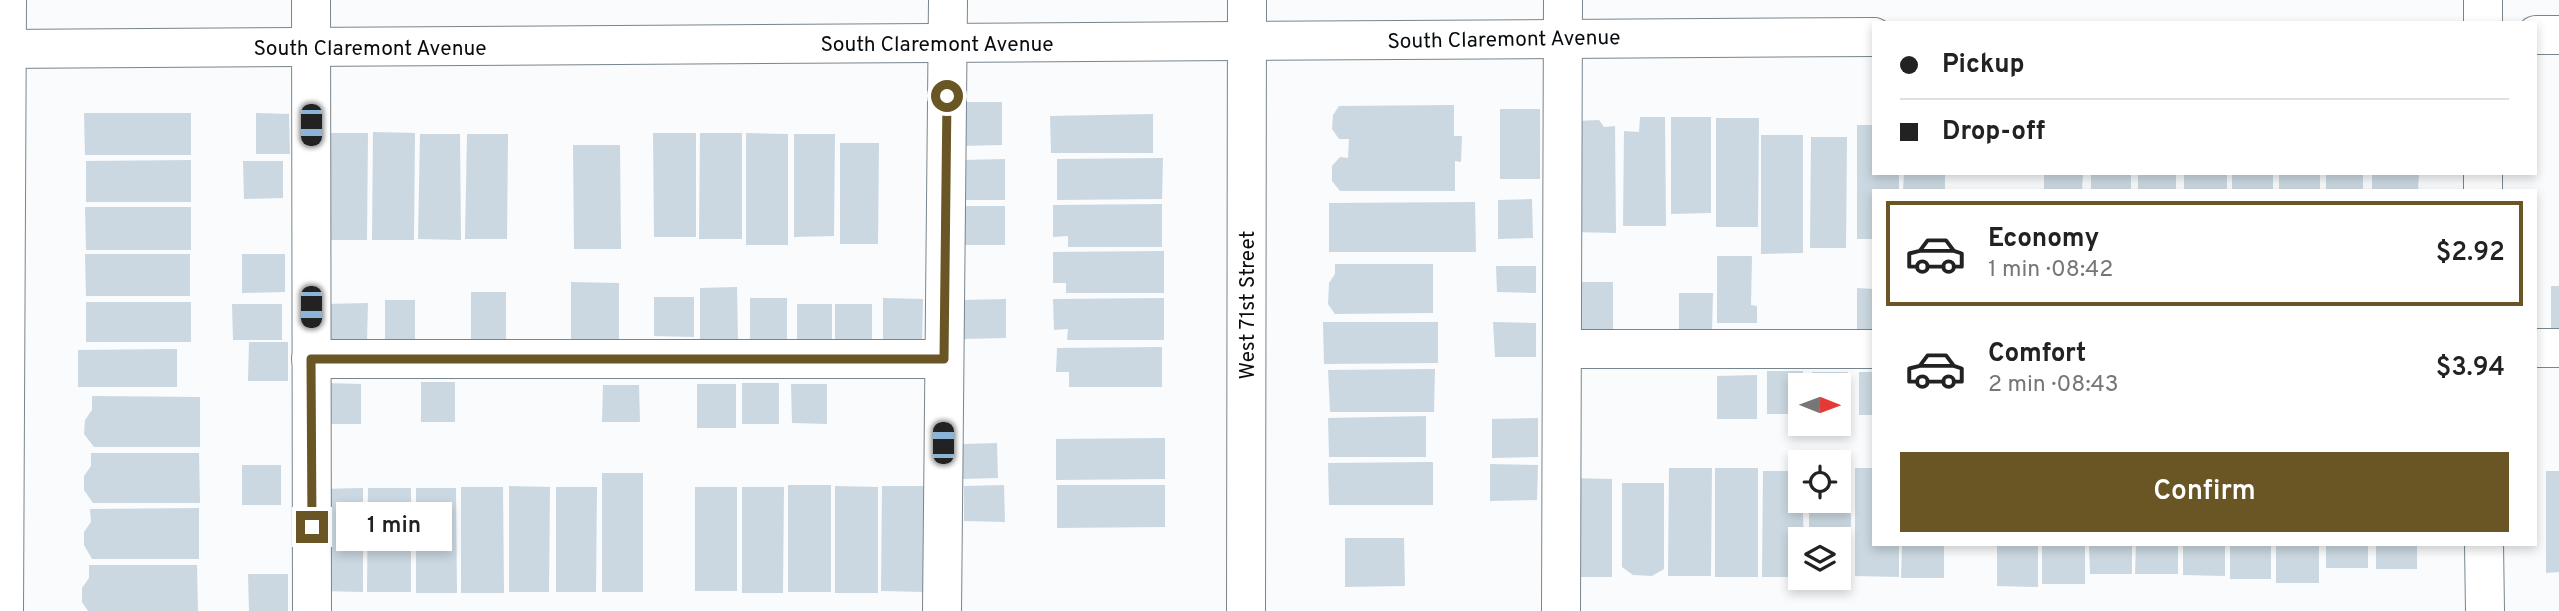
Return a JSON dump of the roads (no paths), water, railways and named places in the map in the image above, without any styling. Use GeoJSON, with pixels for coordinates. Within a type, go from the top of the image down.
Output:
{"type":"FeatureCollection","features":[{"type":"Feature","properties":{"kind":"street"},"geometry":{"type":"LineString","coordinates":[[4,611],[4,49],[7,0]]}},
{"type":"Feature","properties":{"kind":"street"},"geometry":{"type":"LineString","coordinates":[[311,0],[312,611]]}},
{"type":"Feature","properties":{"kind":"street"},"geometry":{"type":"LineString","coordinates":[[942,611],[948,0]]}},
{"type":"Feature","properties":{"kind":"street","name":"West 71st Street"},"geometry":{"type":"LineString","coordinates":[[1246,611],[1247,0]]}},
{"type":"Feature","properties":{"kind":"street"},"geometry":{"type":"LineString","coordinates":[[1561,611],[1563,0]]}},
{"type":"Feature","properties":{"kind":"street"},"geometry":{"type":"LineString","coordinates":[[2483,0],[2483,21]]}},
{"type":"Feature","properties":{"kind":"street"},"geometry":{"type":"LineString","coordinates":[[2537,35],[2559,35]]}},
{"type":"Feature","properties":{"kind":"street","name":"South Claremont Avenue"},"geometry":{"type":"LineString","coordinates":[[4,49],[1872,37]]}},
{"type":"Feature","properties":{"kind":"street"},"geometry":{"type":"LineString","coordinates":[[2537,348],[2559,348]]}},
{"type":"Feature","properties":{"kind":"street"},"geometry":{"type":"LineString","coordinates":[[1562,349],[1872,349]]}},
{"type":"Feature","properties":{"kind":"street"},"geometry":{"type":"LineString","coordinates":[[311,359],[944,359]]}},
{"type":"Feature","properties":{"kind":"street"},"geometry":{"type":"LineString","coordinates":[[2484,546],[2485,611]]}}]}
